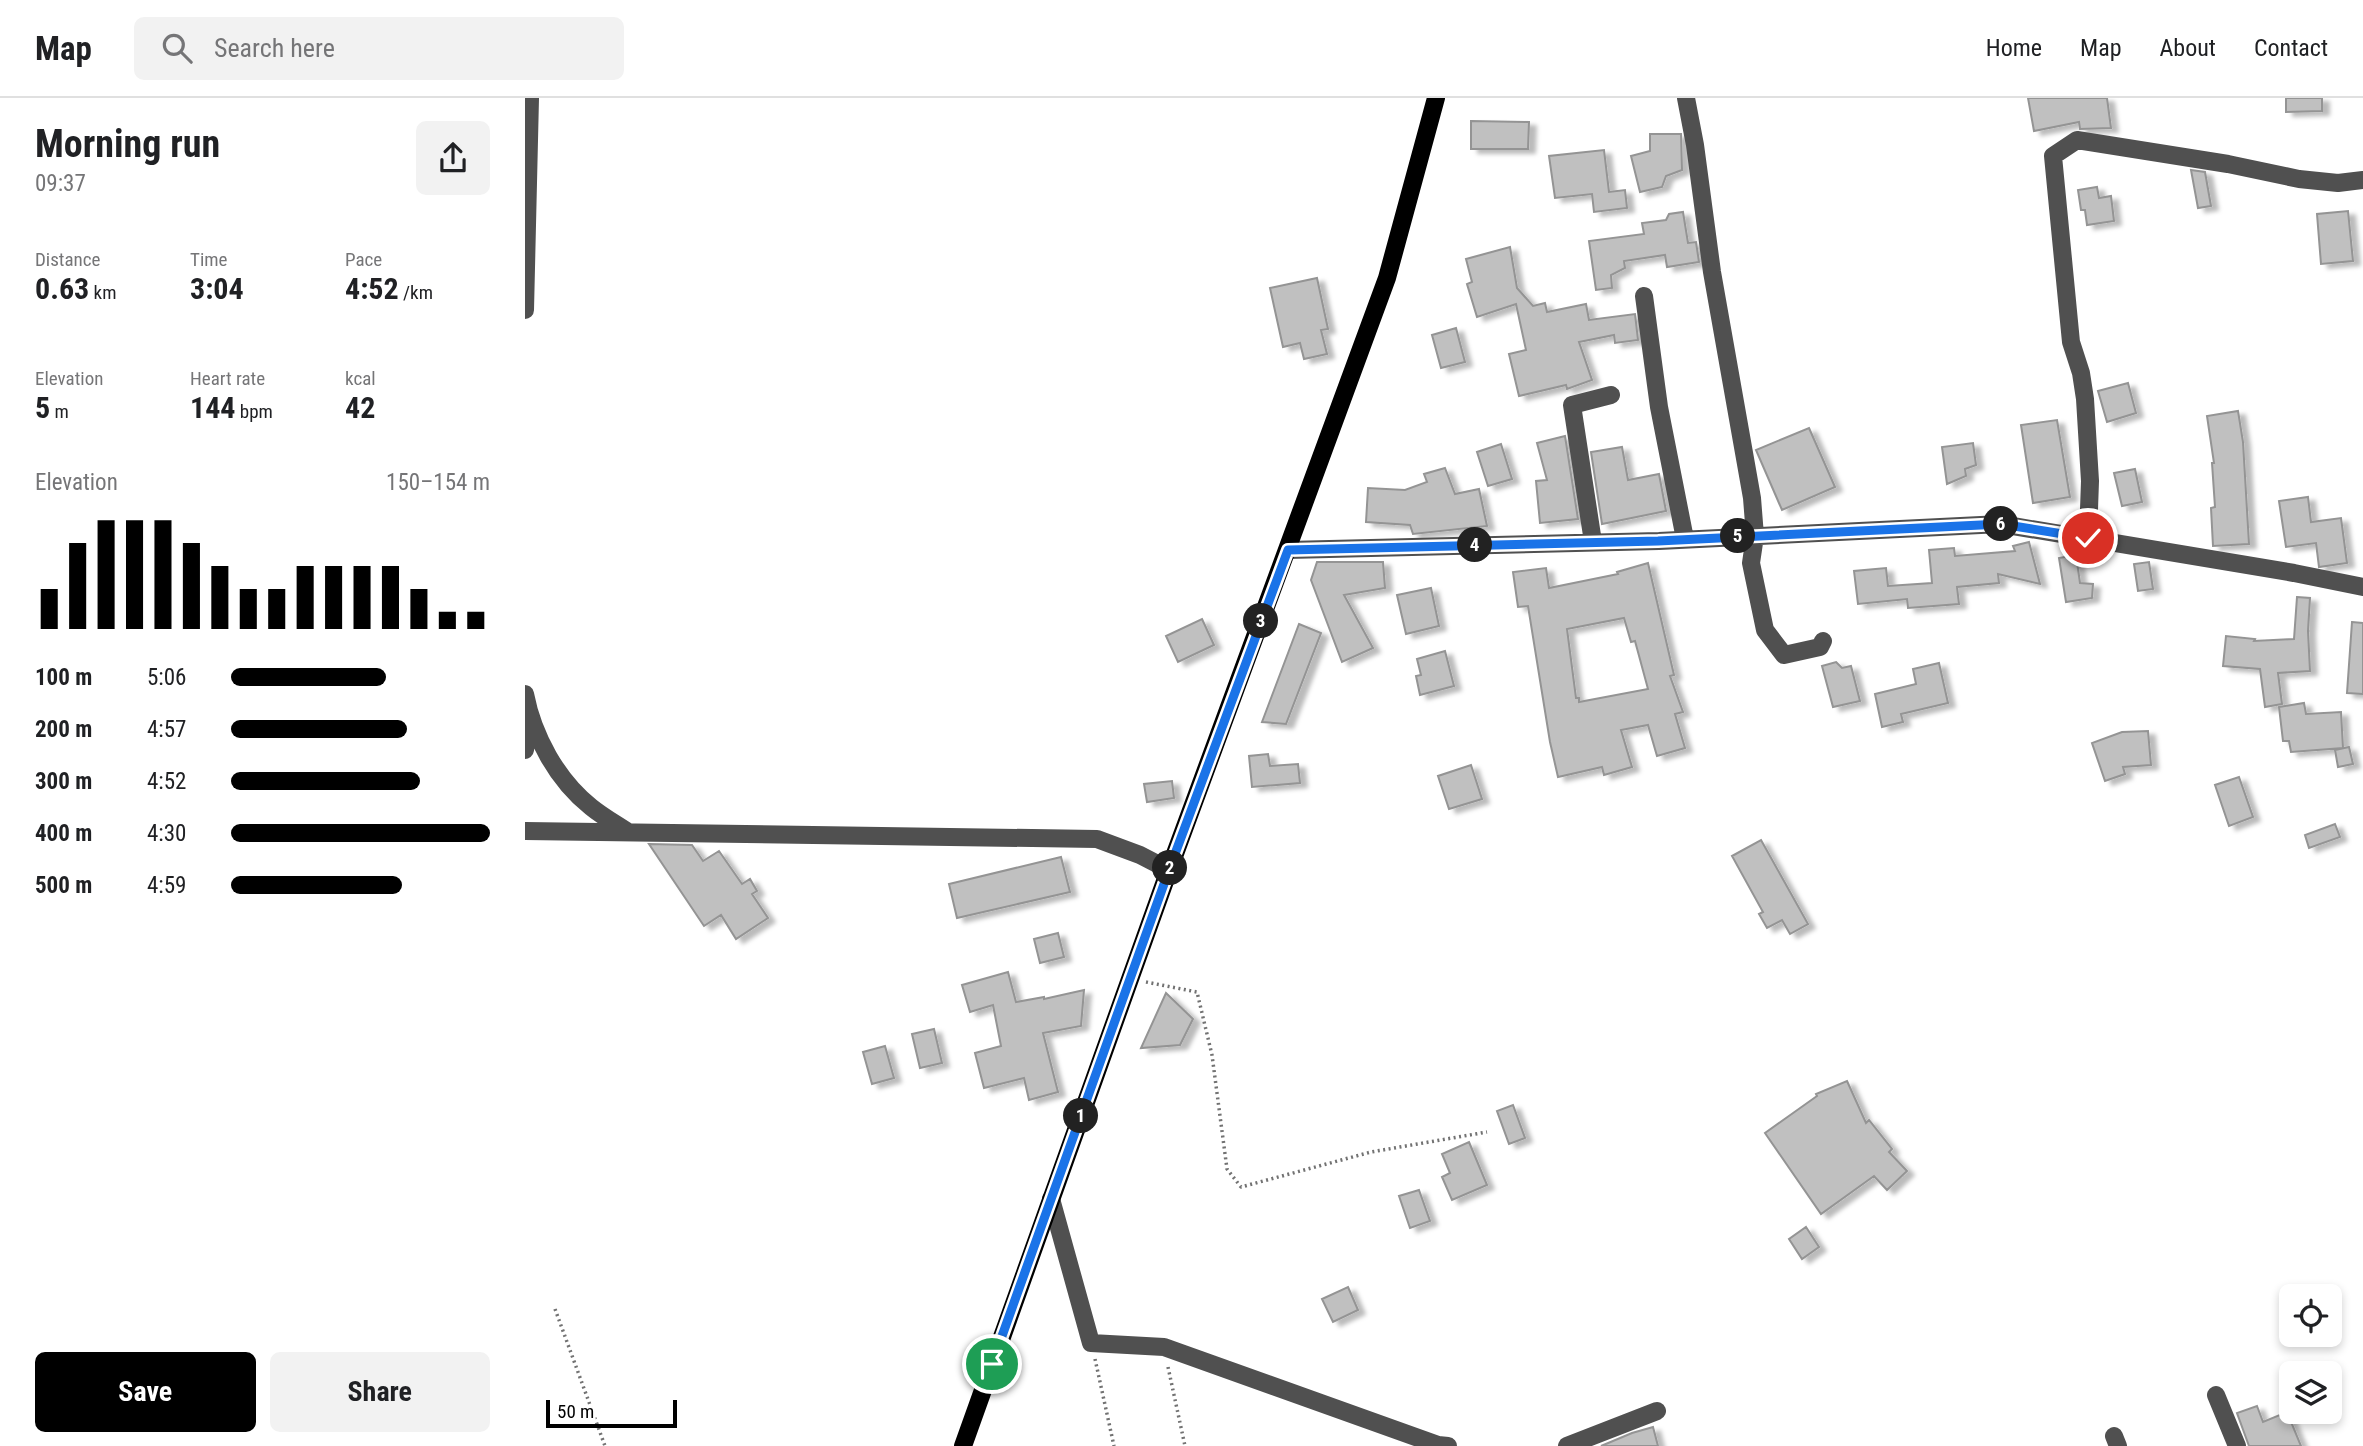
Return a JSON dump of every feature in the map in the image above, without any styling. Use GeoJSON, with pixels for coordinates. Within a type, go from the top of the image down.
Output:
{"type":"FeatureCollection","features":[{"type":"Feature","properties":{"kind":"main road"},"geometry":{"type":"LineString","coordinates":[[963,1446],[1169,870],[1387,278],[1436,98]]}},
{"type":"Feature","properties":{"kind":"street"},"geometry":{"type":"LineString","coordinates":[[525,310],[530,98]]}},
{"type":"Feature","properties":{"kind":"street"},"geometry":{"type":"LineString","coordinates":[[1686,98],[1712,272],[1752,498],[1755,536],[1751,563],[1765,630],[1784,655],[1820,647],[1823,641]]}},
{"type":"Feature","properties":{"kind":"street"},"geometry":{"type":"LineString","coordinates":[[2088,538],[2090,481],[2085,399],[2081,373],[2071,342],[2053,156],[2077,140],[2228,164],[2299,179],[2338,183],[2363,180]]}},
{"type":"Feature","properties":{"kind":"street"},"geometry":{"type":"LineString","coordinates":[[1644,296],[1659,407],[1685,539]]}},
{"type":"Feature","properties":{"kind":"street"},"geometry":{"type":"LineString","coordinates":[[1593,542],[1572,405],[1611,395]]}},
{"type":"Feature","properties":{"kind":"street"},"geometry":{"type":"LineString","coordinates":[[1288,550],[1685,539],[2001,524],[2363,587]]}},
{"type":"Feature","properties":{"kind":"street"},"geometry":{"type":"LineString","coordinates":[[525,694],[529,716],[555,769],[590,807],[628,832]]}},
{"type":"Feature","properties":{"kind":"street"},"geometry":{"type":"LineString","coordinates":[[525,750],[529,716]]}},
{"type":"Feature","properties":{"kind":"street"},"geometry":{"type":"LineString","coordinates":[[525,831],[1097,839],[1140,855],[1169,870]]}},
{"type":"Feature","properties":{"kind":"street"},"geometry":{"type":"LineString","coordinates":[[1051,1199],[1091,1343],[1164,1348],[1438,1445],[1448,1446]]}},
{"type":"Feature","properties":{"kind":"street"},"geometry":{"type":"LineString","coordinates":[[2216,1395],[2237,1446]]}},
{"type":"Feature","properties":{"kind":"street"},"geometry":{"type":"LineString","coordinates":[[1567,1446],[1657,1411]]}},
{"type":"Feature","properties":{"kind":"path"},"geometry":{"type":"LineString","coordinates":[[1131,979],[1197,992],[1212,1055],[1227,1168],[1241,1187],[1371,1152],[1487,1132]]}},
{"type":"Feature","properties":{"kind":"path"},"geometry":{"type":"LineString","coordinates":[[555,1309],[605,1446]]}},
{"type":"Feature","properties":{"kind":"path"},"geometry":{"type":"LineString","coordinates":[[1091,1343],[1114,1446]]}},
{"type":"Feature","properties":{"kind":"path"},"geometry":{"type":"LineString","coordinates":[[1164,1348],[1185,1446]]}},
{"type":"Feature","properties":{"kind":"building"},"geometry":{"type":"Polygon","coordinates":[[[2028,98],[2107,98],[2111,128],[2080,129],[2079,122],[2034,131],[2028,98]]]}},
{"type":"Feature","properties":{"kind":"building"},"geometry":{"type":"Polygon","coordinates":[[[2286,98],[2322,98],[2322,111],[2286,112],[2286,98]]]}},
{"type":"Feature","properties":{"kind":"building"},"geometry":{"type":"Polygon","coordinates":[[[1471,121],[1529,122],[1528,149],[1471,149],[1471,121]]]}},
{"type":"Feature","properties":{"kind":"building"},"geometry":{"type":"Polygon","coordinates":[[[1650,134],[1681,134],[1682,170],[1666,176],[1662,187],[1640,192],[1631,156],[1650,151],[1650,134]]]}},
{"type":"Feature","properties":{"kind":"building"},"geometry":{"type":"Polygon","coordinates":[[[1604,150],[1609,192],[1625,190],[1627,208],[1594,212],[1592,194],[1555,198],[1549,156],[1604,150]]]}},
{"type":"Feature","properties":{"kind":"building"},"geometry":{"type":"Polygon","coordinates":[[[2191,170],[2205,172],[2211,206],[2198,208],[2191,170]]]}},
{"type":"Feature","properties":{"kind":"building"},"geometry":{"type":"Polygon","coordinates":[[[2097,187],[2099,198],[2111,196],[2114,221],[2087,225],[2078,190],[2097,187]]]}},
{"type":"Feature","properties":{"kind":"building"},"geometry":{"type":"Polygon","coordinates":[[[2348,211],[2353,261],[2321,264],[2317,214],[2348,211]]]}},
{"type":"Feature","properties":{"kind":"building"},"geometry":{"type":"Polygon","coordinates":[[[1683,212],[1688,243],[1696,242],[1699,262],[1667,267],[1665,255],[1624,261],[1625,268],[1611,275],[1612,288],[1596,290],[1589,241],[1644,234],[1642,223],[1666,220],[1669,214],[1683,212]]]}},
{"type":"Feature","properties":{"kind":"building"},"geometry":{"type":"Polygon","coordinates":[[[1510,247],[1517,288],[1533,306],[1545,303],[1547,312],[1586,304],[1589,320],[1635,314],[1638,340],[1615,343],[1614,335],[1579,342],[1592,380],[1567,389],[1566,385],[1519,396],[1509,354],[1526,350],[1516,304],[1477,317],[1467,284],[1472,282],[1466,259],[1510,247]]]}},
{"type":"Feature","properties":{"kind":"building"},"geometry":{"type":"Polygon","coordinates":[[[1317,278],[1328,329],[1321,330],[1327,354],[1304,359],[1300,343],[1283,347],[1270,288],[1317,278]]]}},
{"type":"Feature","properties":{"kind":"building"},"geometry":{"type":"Polygon","coordinates":[[[1456,328],[1465,362],[1441,368],[1432,335],[1456,328]]]}},
{"type":"Feature","properties":{"kind":"building"},"geometry":{"type":"Polygon","coordinates":[[[2128,383],[2136,413],[2107,422],[2098,391],[2128,383]]]}},
{"type":"Feature","properties":{"kind":"building"},"geometry":{"type":"Polygon","coordinates":[[[2238,411],[2243,442],[2249,544],[2213,546],[2211,508],[2215,507],[2214,463],[2207,416],[2238,411]]]}},
{"type":"Feature","properties":{"kind":"building"},"geometry":{"type":"Polygon","coordinates":[[[2057,420],[2070,497],[2033,503],[2021,425],[2057,420]]]}},
{"type":"Feature","properties":{"kind":"building"},"geometry":{"type":"Polygon","coordinates":[[[1809,428],[1835,487],[1782,510],[1756,450],[1809,428]]]}},
{"type":"Feature","properties":{"kind":"building"},"geometry":{"type":"Polygon","coordinates":[[[1565,436],[1578,519],[1540,523],[1536,481],[1547,480],[1537,443],[1565,436]]]}},
{"type":"Feature","properties":{"kind":"building"},"geometry":{"type":"Polygon","coordinates":[[[1973,443],[1976,465],[1965,469],[1966,476],[1947,484],[1942,447],[1973,443]]]}},
{"type":"Feature","properties":{"kind":"building"},"geometry":{"type":"Polygon","coordinates":[[[1501,444],[1512,479],[1488,486],[1477,452],[1501,444]]]}},
{"type":"Feature","properties":{"kind":"building"},"geometry":{"type":"Polygon","coordinates":[[[1622,447],[1628,480],[1659,474],[1666,511],[1602,524],[1591,452],[1622,447]]]}},
{"type":"Feature","properties":{"kind":"building"},"geometry":{"type":"Polygon","coordinates":[[[1445,468],[1455,494],[1479,489],[1487,526],[1413,534],[1410,525],[1366,522],[1368,488],[1405,490],[1427,482],[1424,474],[1445,468]]]}},
{"type":"Feature","properties":{"kind":"building"},"geometry":{"type":"Polygon","coordinates":[[[2135,469],[2142,502],[2122,506],[2114,473],[2135,469]]]}},
{"type":"Feature","properties":{"kind":"building"},"geometry":{"type":"Polygon","coordinates":[[[2308,497],[2311,522],[2341,518],[2347,563],[2319,567],[2316,543],[2286,547],[2279,501],[2308,497]]]}},
{"type":"Feature","properties":{"kind":"building"},"geometry":{"type":"Polygon","coordinates":[[[2029,542],[2040,584],[1998,574],[1999,583],[1957,587],[1959,604],[1908,608],[1907,599],[1858,604],[1854,571],[1886,568],[1888,586],[1932,583],[1929,550],[1954,548],[1955,556],[2015,551],[2013,546],[2029,542]]]}},
{"type":"Feature","properties":{"kind":"building"},"geometry":{"type":"Polygon","coordinates":[[[2076,555],[2080,583],[2093,584],[2092,598],[2066,602],[2059,558],[2076,555]]]}},
{"type":"Feature","properties":{"kind":"building"},"geometry":{"type":"Polygon","coordinates":[[[1317,562],[1383,562],[1385,588],[1344,595],[1373,648],[1342,662],[1311,580],[1317,562]]]}},
{"type":"Feature","properties":{"kind":"building"},"geometry":{"type":"Polygon","coordinates":[[[2149,562],[2153,589],[2138,591],[2134,564],[2149,562]]]}},
{"type":"Feature","properties":{"kind":"building"},"geometry":{"type":"Polygon","coordinates":[[[1648,563],[1674,675],[1670,676],[1683,712],[1675,714],[1685,748],[1657,756],[1648,725],[1621,730],[1632,767],[1604,775],[1602,767],[1558,777],[1528,606],[1518,607],[1513,572],[1546,568],[1549,588],[1618,574],[1617,572],[1648,563]],[[1624,618],[1567,629],[1576,698],[1579,698],[1579,702],[1648,689],[1635,641],[1631,642],[1624,618]]]}},
{"type":"Feature","properties":{"kind":"building"},"geometry":{"type":"Polygon","coordinates":[[[1431,588],[1439,626],[1406,634],[1397,595],[1431,588]]]}},
{"type":"Feature","properties":{"kind":"building"},"geometry":{"type":"Polygon","coordinates":[[[2297,597],[2310,598],[2310,671],[2278,673],[2282,704],[2265,707],[2260,669],[2223,666],[2226,636],[2255,639],[2254,641],[2294,639],[2297,597]]]}},
{"type":"Feature","properties":{"kind":"building"},"geometry":{"type":"Polygon","coordinates":[[[1202,619],[1214,645],[1178,662],[1166,636],[1202,619]]]}},
{"type":"Feature","properties":{"kind":"building"},"geometry":{"type":"Polygon","coordinates":[[[2352,622],[2363,623],[2363,694],[2347,693],[2352,622]]]}},
{"type":"Feature","properties":{"kind":"building"},"geometry":{"type":"Polygon","coordinates":[[[1299,624],[1321,633],[1286,724],[1262,722],[1299,624]]]}},
{"type":"Feature","properties":{"kind":"building"},"geometry":{"type":"Polygon","coordinates":[[[1445,651],[1454,686],[1420,695],[1416,676],[1421,675],[1417,659],[1445,651]]]}},
{"type":"Feature","properties":{"kind":"building"},"geometry":{"type":"Polygon","coordinates":[[[1836,662],[1842,668],[1851,666],[1860,701],[1833,707],[1822,666],[1836,662]]]}},
{"type":"Feature","properties":{"kind":"building"},"geometry":{"type":"Polygon","coordinates":[[[1939,663],[1948,703],[1901,714],[1903,722],[1882,727],[1875,694],[1916,684],[1913,669],[1939,663]]]}},
{"type":"Feature","properties":{"kind":"building"},"geometry":{"type":"Polygon","coordinates":[[[2304,703],[2306,714],[2341,712],[2343,748],[2291,752],[2289,741],[2283,741],[2279,707],[2304,703]]]}},
{"type":"Feature","properties":{"kind":"building"},"geometry":{"type":"Polygon","coordinates":[[[2148,731],[2151,765],[2123,767],[2125,774],[2105,781],[2092,743],[2122,732],[2148,731]]]}},
{"type":"Feature","properties":{"kind":"building"},"geometry":{"type":"Polygon","coordinates":[[[2349,747],[2353,764],[2338,767],[2335,750],[2349,747]]]}},
{"type":"Feature","properties":{"kind":"building"},"geometry":{"type":"Polygon","coordinates":[[[1268,754],[1270,766],[1298,764],[1300,783],[1252,787],[1249,756],[1268,754]]]}},
{"type":"Feature","properties":{"kind":"building"},"geometry":{"type":"Polygon","coordinates":[[[1471,765],[1482,799],[1449,809],[1438,776],[1471,765]]]}},
{"type":"Feature","properties":{"kind":"building"},"geometry":{"type":"Polygon","coordinates":[[[2239,777],[2253,817],[2229,826],[2215,785],[2239,777]]]}},
{"type":"Feature","properties":{"kind":"building"},"geometry":{"type":"Polygon","coordinates":[[[1172,781],[1174,798],[1147,802],[1144,784],[1172,781]]]}},
{"type":"Feature","properties":{"kind":"building"},"geometry":{"type":"Polygon","coordinates":[[[2335,824],[2340,837],[2309,848],[2305,835],[2335,824]]]}},
{"type":"Feature","properties":{"kind":"building"},"geometry":{"type":"Polygon","coordinates":[[[1761,840],[1808,924],[1790,934],[1782,920],[1767,928],[1759,914],[1763,912],[1732,856],[1761,840]]]}},
{"type":"Feature","properties":{"kind":"building"},"geometry":{"type":"Polygon","coordinates":[[[649,844],[692,845],[703,861],[719,851],[742,884],[750,879],[757,891],[752,894],[768,918],[736,939],[721,915],[704,926],[649,844]]]}},
{"type":"Feature","properties":{"kind":"building"},"geometry":{"type":"Polygon","coordinates":[[[1061,857],[1070,892],[957,918],[949,884],[1061,857]]]}},
{"type":"Feature","properties":{"kind":"building"},"geometry":{"type":"Polygon","coordinates":[[[1058,933],[1064,957],[1040,963],[1034,939],[1058,933]]]}},
{"type":"Feature","properties":{"kind":"building"},"geometry":{"type":"Polygon","coordinates":[[[1008,972],[1016,1002],[1084,990],[1081,1026],[1043,1033],[1058,1092],[1029,1100],[1024,1078],[984,1088],[975,1053],[1001,1046],[993,1005],[970,1012],[962,985],[1008,972]]]}},
{"type":"Feature","properties":{"kind":"building"},"geometry":{"type":"Polygon","coordinates":[[[1166,993],[1193,1019],[1180,1045],[1141,1048],[1166,993]]]}},
{"type":"Feature","properties":{"kind":"building"},"geometry":{"type":"Polygon","coordinates":[[[934,1029],[942,1063],[920,1068],[912,1034],[934,1029]]]}},
{"type":"Feature","properties":{"kind":"building"},"geometry":{"type":"Polygon","coordinates":[[[885,1046],[894,1078],[872,1084],[863,1052],[885,1046]]]}},
{"type":"Feature","properties":{"kind":"building"},"geometry":{"type":"Polygon","coordinates":[[[1847,1081],[1866,1123],[1869,1120],[1892,1149],[1889,1152],[1907,1171],[1887,1190],[1874,1176],[1821,1214],[1765,1133],[1817,1096],[1816,1094],[1847,1081]]]}},
{"type":"Feature","properties":{"kind":"building"},"geometry":{"type":"Polygon","coordinates":[[[1513,1105],[1525,1138],[1509,1144],[1497,1111],[1513,1105]]]}},
{"type":"Feature","properties":{"kind":"building"},"geometry":{"type":"Polygon","coordinates":[[[1469,1142],[1487,1185],[1452,1200],[1442,1177],[1450,1173],[1442,1154],[1469,1142]]]}},
{"type":"Feature","properties":{"kind":"building"},"geometry":{"type":"Polygon","coordinates":[[[1419,1190],[1430,1221],[1410,1228],[1399,1196],[1419,1190]]]}},
{"type":"Feature","properties":{"kind":"building"},"geometry":{"type":"Polygon","coordinates":[[[1806,1227],[1819,1247],[1802,1259],[1789,1239],[1806,1227]]]}},
{"type":"Feature","properties":{"kind":"building"},"geometry":{"type":"Polygon","coordinates":[[[1348,1287],[1358,1310],[1333,1322],[1322,1299],[1348,1287]]]}},
{"type":"Feature","properties":{"kind":"building"},"geometry":{"type":"Polygon","coordinates":[[[2257,1406],[2263,1422],[2279,1415],[2279,1424],[2292,1424],[2301,1446],[2249,1446],[2237,1413],[2257,1406]]]}},
{"type":"Feature","properties":{"kind":"building"},"geometry":{"type":"Polygon","coordinates":[[[1653,1427],[1658,1446],[1601,1446],[1632,1433],[1653,1427]]]}},
{"type":"Feature","properties":{"kind":"route"},"geometry":{"type":"LineString","coordinates":[[992,1364],[1169,870],[1288,550],[1658,541],[2001,524],[2088,538]]}}]}
